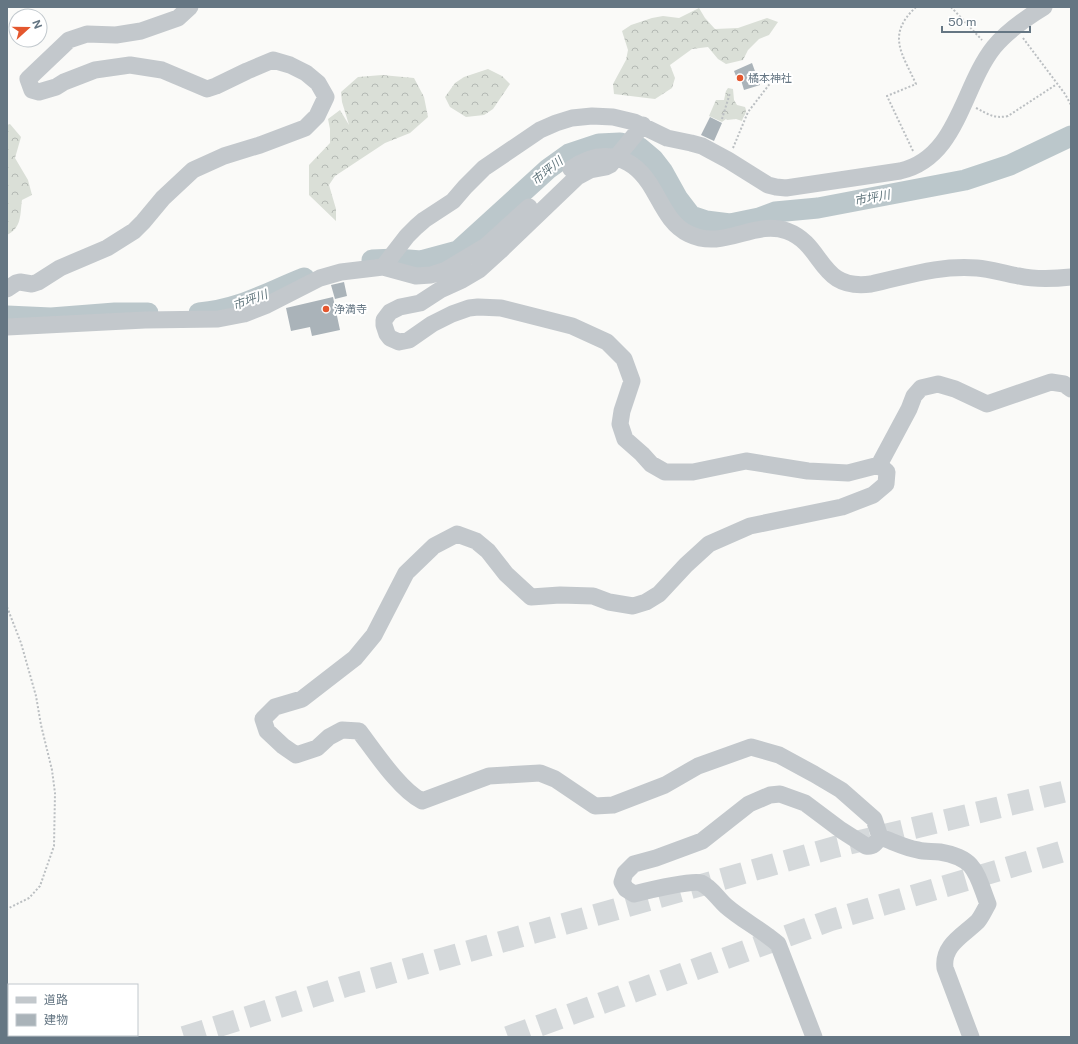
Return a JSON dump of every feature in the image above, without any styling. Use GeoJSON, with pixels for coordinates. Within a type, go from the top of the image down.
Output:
{"type":"FeatureCollection","features":[{"type":"Feature","properties":{"kind":"street"},"geometry":{"type":"LineString","coordinates":[[7,289],[16,283],[32,284],[38,282],[60,268],[96,253],[122,239],[143,222],[163,198],[192,170],[224,156],[260,145],[304,128],[317,116],[326,97],[318,83],[306,73],[290,65],[273,60],[207,89],[162,70],[130,65],[95,70],[64,82],[56,87],[39,92],[32,90],[28,79],[69,40],[87,34],[116,35],[141,31],[178,18],[190,7]]}},
{"type":"Feature","properties":{"kind":"street"},"geometry":{"type":"LineString","coordinates":[[383,267],[407,236],[424,220],[453,201],[484,168],[540,130],[565,120],[592,116],[613,117],[643,126],[667,138],[702,146],[768,185],[776,187],[786,188],[900,171],[919,164],[943,143],[979,72],[992,50],[1015,27],[1044,7]]}},
{"type":"Feature","properties":{"kind":"street"},"geometry":{"type":"LineString","coordinates":[[643,126],[610,165],[590,170],[577,177],[500,252],[470,276],[440,290],[420,303],[400,307],[390,312],[384,320],[387,334],[394,340],[402,342],[415,336],[432,324],[458,312],[473,307],[483,307],[501,308],[572,326],[607,342],[624,359],[632,381],[622,411],[620,424],[625,439],[642,454],[650,464],[665,472],[693,472],[746,461],[808,470],[848,473],[879,464],[909,409],[914,396],[921,388],[938,384],[955,389],[987,404],[1052,382],[1064,384],[1071,389]]}},
{"type":"Feature","properties":{"kind":"street"},"geometry":{"type":"LineString","coordinates":[[7,327],[230,317],[258,309],[329,275],[341,272],[383,267],[409,274],[424,276],[431,275],[446,270],[486,246],[568,170],[593,157],[602,156],[616,157],[630,164],[644,176],[671,219],[682,230],[690,235],[710,240],[732,237],[761,229],[776,228],[785,230],[805,242],[830,274],[849,283],[864,285],[871,284],[927,270],[956,267],[983,269],[1036,279],[1071,277]]}},
{"type":"Feature","properties":{"kind":"street"},"geometry":{"type":"LineString","coordinates":[[814,1037],[778,944],[766,934],[726,906],[701,883],[690,883],[634,894],[626,889],[622,882],[625,873],[634,864],[656,858],[702,841],[750,804],[770,795],[780,794],[806,803],[841,830],[866,846],[876,844],[880,837],[874,819],[841,790],[814,774],[779,755],[751,747],[698,766],[665,785],[613,805],[595,806],[555,779],[540,773],[489,776],[422,801],[413,797],[402,786],[359,731],[342,730],[329,737],[317,748],[296,756],[267,731],[263,719],[275,707],[302,699],[355,658],[374,635],[406,573],[434,546],[457,534],[476,541],[488,551],[506,574],[531,597],[560,595],[592,596],[609,602],[633,606],[646,602],[659,594],[686,565],[709,544],[750,526],[842,507],[873,495],[886,484],[887,472],[879,464]]}},
{"type":"Feature","properties":{"kind":"street"},"geometry":{"type":"LineString","coordinates":[[880,837],[918,850],[958,856],[969,863],[976,871],[988,904],[980,920],[951,945],[944,960],[945,968],[971,1037]]}},
{"type":"Feature","properties":{"kind":"path"},"geometry":{"type":"LineString","coordinates":[[916,7],[902,24],[898,34],[899,44],[903,56],[916,84],[887,96],[919,164]]}},
{"type":"Feature","properties":{"kind":"path"},"geometry":{"type":"LineString","coordinates":[[951,7],[992,50]]}},
{"type":"Feature","properties":{"kind":"path"},"geometry":{"type":"LineString","coordinates":[[1015,27],[1065,94],[1071,105]]}},
{"type":"Feature","properties":{"kind":"path"},"geometry":{"type":"LineString","coordinates":[[728,160],[748,112],[775,77]]}},
{"type":"Feature","properties":{"kind":"path"},"geometry":{"type":"LineString","coordinates":[[965,102],[1000,118],[1008,116],[1022,108],[1057,84]]}},
{"type":"Feature","properties":{"kind":"path"},"geometry":{"type":"LineString","coordinates":[[722,119],[730,93]]}},
{"type":"Feature","properties":{"kind":"path"},"geometry":{"type":"LineString","coordinates":[[7,607],[21,642],[36,696],[52,770],[55,792],[54,846],[40,886],[28,898],[7,909]]}},
{"type":"Feature","properties":{"kind":"green space"},"geometry":{"type":"Polygon","coordinates":[[[699,8],[705,18],[715,29],[738,28],[767,18],[778,22],[769,35],[759,39],[748,50],[743,60],[726,64],[718,59],[708,47],[692,49],[670,65],[675,78],[672,88],[655,99],[614,94],[613,84],[626,60],[628,50],[622,31],[631,25],[652,18],[663,16],[679,18],[699,8]]]}},
{"type":"Feature","properties":{"kind":"green space"},"geometry":{"type":"Polygon","coordinates":[[[488,69],[502,76],[510,84],[493,109],[484,115],[466,117],[450,107],[445,97],[455,83],[464,77],[488,69]]]}},
{"type":"Feature","properties":{"kind":"green space"},"geometry":{"type":"Polygon","coordinates":[[[382,75],[414,78],[424,97],[428,117],[410,133],[385,143],[335,176],[329,185],[336,209],[336,221],[309,195],[309,165],[330,143],[328,119],[340,110],[349,125],[342,102],[341,92],[358,77],[382,75]]]}},
{"type":"Feature","properties":{"kind":"green space"},"geometry":{"type":"Polygon","coordinates":[[[728,88],[733,89],[734,100],[737,105],[745,107],[746,109],[746,113],[742,121],[736,119],[726,119],[722,122],[709,116],[716,100],[724,100],[728,88]]]}},
{"type":"Feature","properties":{"kind":"green space"},"geometry":{"type":"Polygon","coordinates":[[[10,124],[21,137],[15,158],[28,180],[32,195],[22,200],[18,225],[7,235],[7,125],[10,124]]]}},
{"type":"Feature","properties":{"kind":"building"},"geometry":{"type":"Polygon","coordinates":[[[752,63],[760,85],[744,90],[741,80],[738,81],[734,71],[752,63]]]}},
{"type":"Feature","properties":{"kind":"building"},"geometry":{"type":"Polygon","coordinates":[[[710,117],[722,123],[714,141],[701,135],[710,117]]]}},
{"type":"Feature","properties":{"kind":"building"},"geometry":{"type":"Polygon","coordinates":[[[344,282],[347,296],[335,299],[331,285],[344,282]]]}},
{"type":"Feature","properties":{"kind":"building"},"geometry":{"type":"Polygon","coordinates":[[[333,297],[340,330],[312,336],[310,327],[291,331],[286,308],[333,297]]]}},
{"type":"Feature","properties":{"kind":"waterway","name":"市坪川"},"geometry":{"type":"LineString","coordinates":[[372,260],[396,259],[421,261],[458,251],[548,169],[569,154],[599,144],[620,143],[640,148],[653,159],[663,172],[678,199],[691,216],[706,221],[730,224],[759,218],[775,212],[818,208],[965,180],[1010,165],[1071,136]]}},
{"type":"Feature","properties":{"kind":"waterway","name":"市坪川"},"geometry":{"type":"LineString","coordinates":[[199,313],[241,304],[304,278]]}},
{"type":"Feature","properties":{"kind":"waterway","name":"市坪川"},"geometry":{"type":"LineString","coordinates":[[7,316],[51,318],[115,313],[148,313]]}},
{"type":"Feature","properties":{"kind":"tunnel"},"geometry":{"type":"LineString","coordinates":[[184,1037],[346,986],[835,847],[1071,790]]}},
{"type":"Feature","properties":{"kind":"tunnel"},"geometry":{"type":"LineString","coordinates":[[508,1037],[831,920],[1071,849]]}},
{"type":"Feature","properties":{"kind":"place","name":"橘本神社"},"geometry":{"type":"Point","coordinates":[740,78]}},
{"type":"Feature","properties":{"kind":"place","name":"浄満寺"},"geometry":{"type":"Point","coordinates":[326,309]}}]}
